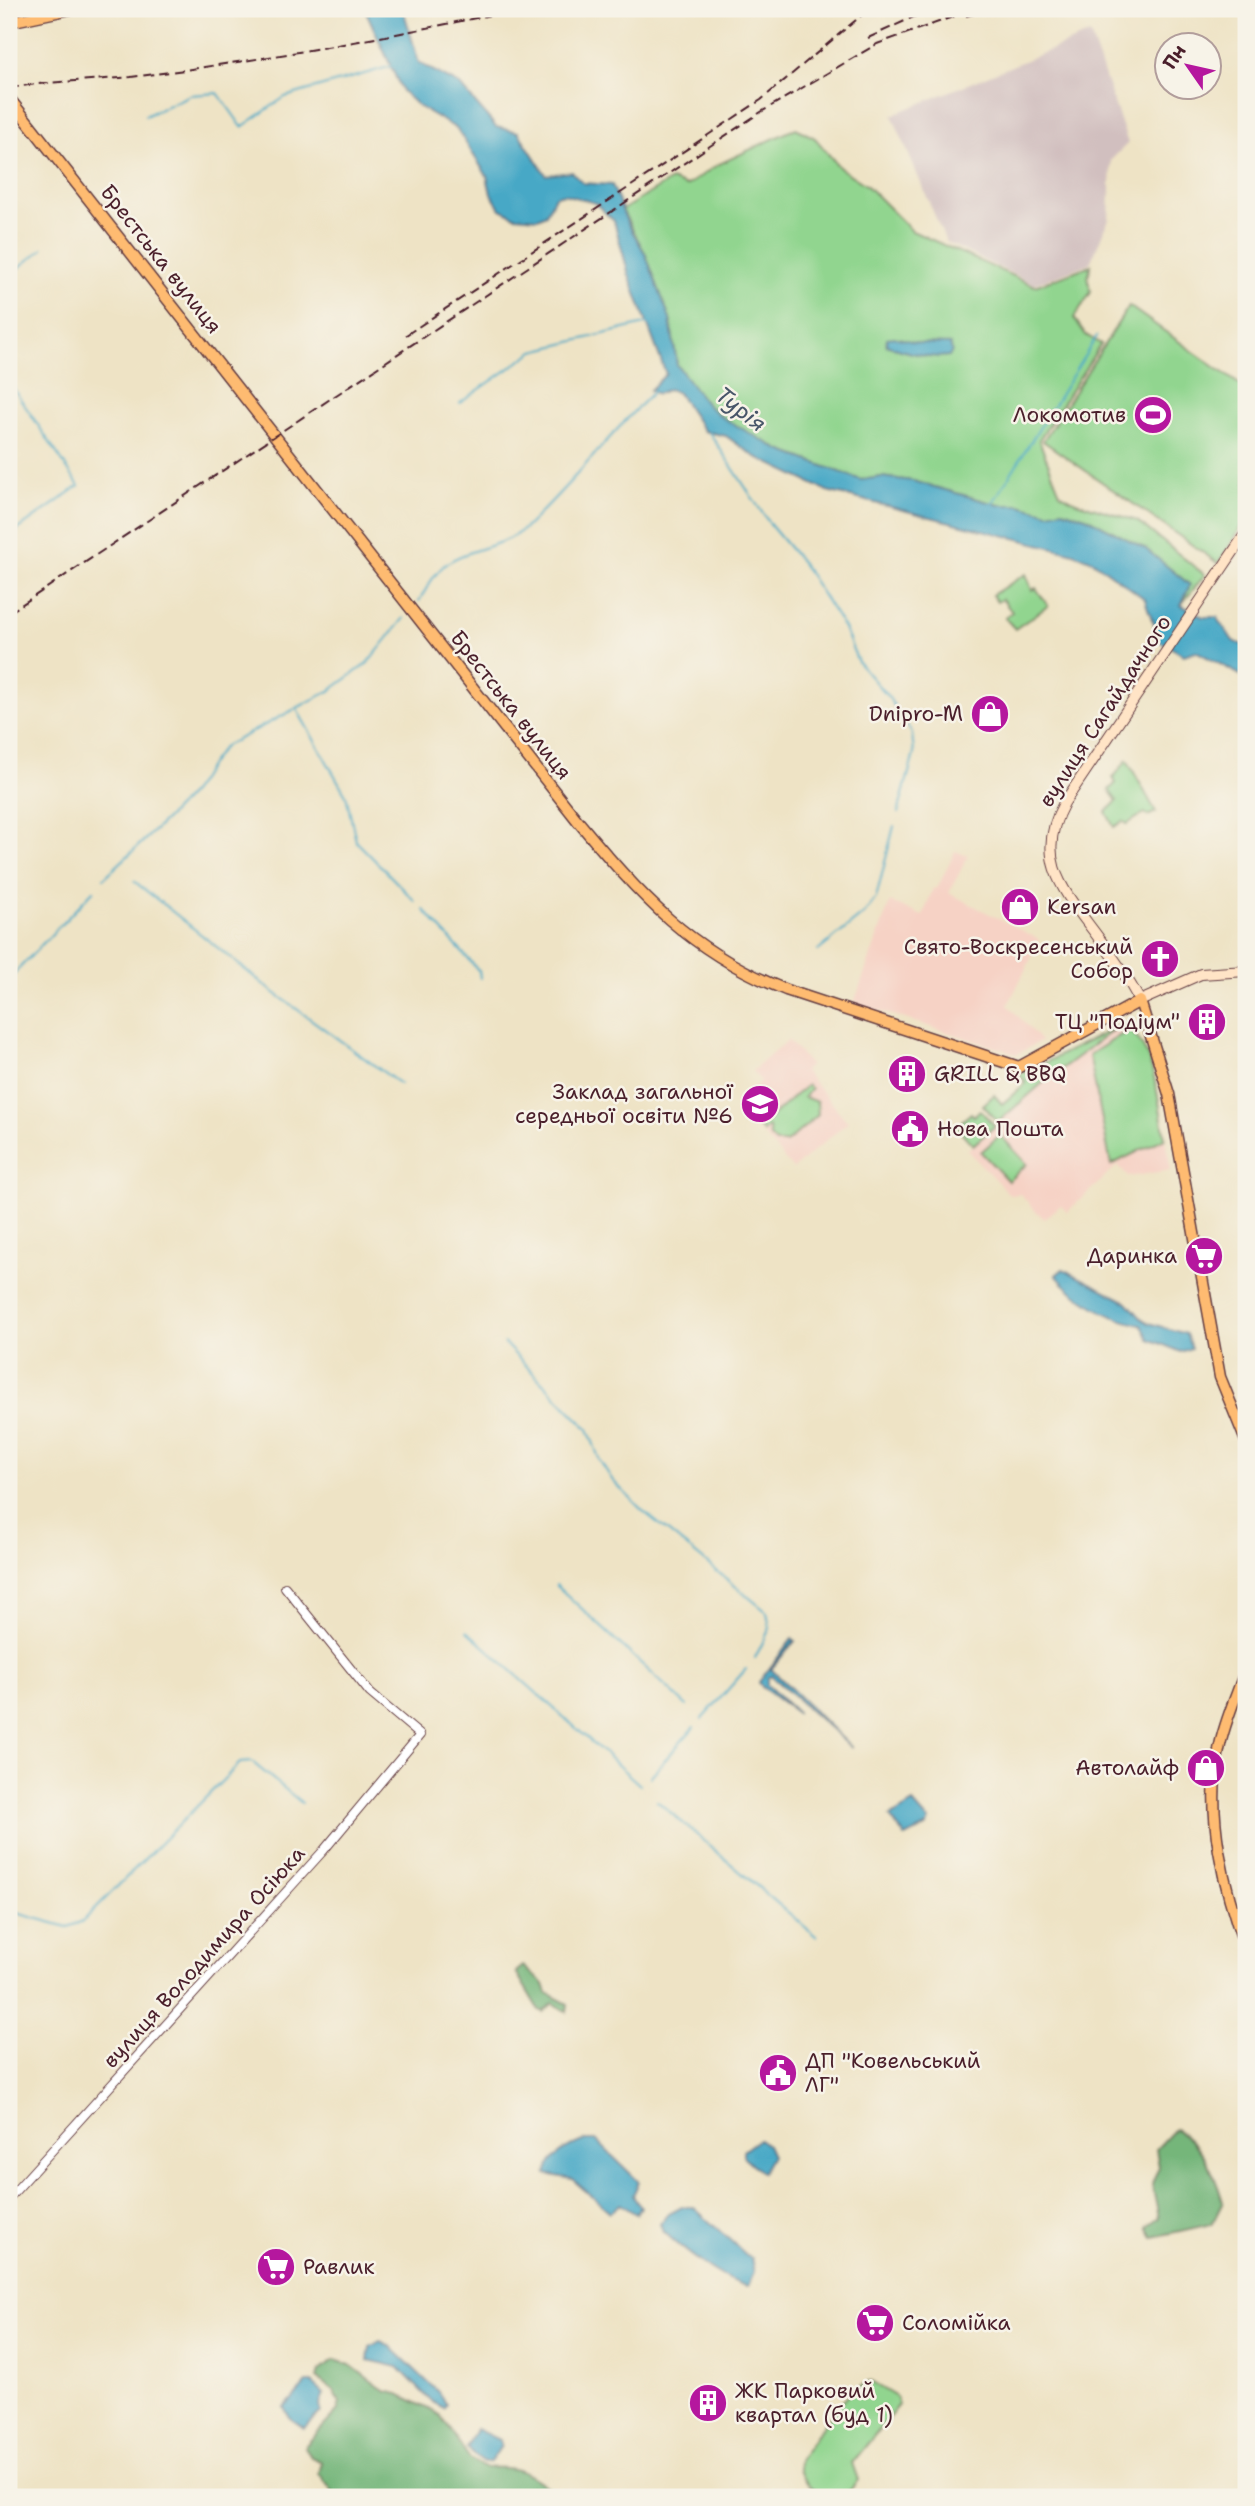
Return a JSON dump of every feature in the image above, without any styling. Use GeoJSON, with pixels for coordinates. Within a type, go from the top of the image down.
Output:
{"type":"FeatureCollection","features":[{"type":"Feature","properties":{"kind":"main road"},"geometry":{"type":"LineString","coordinates":[[9,22],[71,9]]}},
{"type":"Feature","properties":{"kind":"main road","name":"Брестська вулиця"},"geometry":{"type":"LineString","coordinates":[[9,97],[577,820],[636,890],[699,945],[748,975],[786,990],[1019,1067],[1140,1001]]}},
{"type":"Feature","properties":{"kind":"main road","name":"вулиця Сагайдачного"},"geometry":{"type":"LineString","coordinates":[[1140,1001],[1111,953],[1062,889],[1053,867],[1051,837],[1055,820],[1064,803],[1246,533]]}},
{"type":"Feature","properties":{"kind":"main road"},"geometry":{"type":"LineString","coordinates":[[1246,971],[1201,974],[1140,1001],[1169,1094],[1220,1377],[1246,1441]]}},
{"type":"Feature","properties":{"kind":"main road"},"geometry":{"type":"LineString","coordinates":[[1246,1669],[1221,1739],[1215,1780],[1222,1873],[1246,1949]]}},
{"type":"Feature","properties":{"kind":"street","name":"вулиця Володимира Осіюка"},"geometry":{"type":"LineString","coordinates":[[9,2198],[315,1861],[420,1735],[370,1693],[285,1587]]}},
{"type":"Feature","properties":{"kind":"shaded area"},"geometry":{"type":"Polygon","coordinates":[[[1090,34],[1128,143],[1111,160],[1109,219],[1090,263],[1034,284],[946,242],[892,115],[1090,34]]]}},
{"type":"Feature","properties":{"kind":"shaded area"},"geometry":{"type":"Polygon","coordinates":[[[955,851],[968,856],[949,893],[1040,940],[1008,1005],[1041,1041],[1017,1054],[854,1003],[890,902],[923,916],[933,888],[937,889],[955,851]]]}},
{"type":"Feature","properties":{"kind":"shaded area"},"geometry":{"type":"Polygon","coordinates":[[[1119,1026],[1135,1034],[1146,1053],[1156,1089],[1171,1170],[1128,1177],[1118,1165],[1067,1212],[1061,1205],[1044,1219],[1020,1194],[1010,1195],[967,1150],[1046,1080],[1119,1026]]]}},
{"type":"Feature","properties":{"kind":"shaded area","name":"Заклад загальної середньої освіти №6"},"geometry":{"type":"Polygon","coordinates":[[[788,1040],[810,1065],[804,1071],[848,1122],[793,1169],[735,1103],[761,1081],[752,1071],[788,1040]],[[807,1085],[759,1127],[770,1125],[769,1134],[774,1142],[784,1144],[819,1113],[819,1105],[814,1099],[802,1098],[807,1085]]]}},
{"type":"Feature","properties":{"kind":"green space"},"geometry":{"type":"Polygon","coordinates":[[[796,128],[815,138],[840,168],[866,185],[912,231],[1035,286],[1091,265],[1088,277],[1091,292],[1074,318],[1086,335],[1101,344],[1039,440],[1060,493],[1076,502],[1137,521],[1205,575],[1181,605],[1190,585],[1146,549],[1086,517],[1062,510],[1049,513],[1019,505],[999,505],[913,481],[882,477],[861,480],[780,450],[723,418],[707,405],[677,365],[670,319],[645,253],[622,210],[671,180],[686,186],[717,165],[796,128]]]}},
{"type":"Feature","properties":{"kind":"green space","name":"Локомотив"},"geometry":{"type":"Polygon","coordinates":[[[1129,306],[1246,389],[1246,520],[1218,563],[1043,441],[1129,306]]]}},
{"type":"Feature","properties":{"kind":"green space"},"geometry":{"type":"Polygon","coordinates":[[[1026,574],[1032,590],[1036,588],[1048,606],[1015,629],[1005,618],[1012,612],[1002,599],[997,602],[992,595],[1026,574]]]}},
{"type":"Feature","properties":{"kind":"green space"},"geometry":{"type":"Polygon","coordinates":[[[1127,760],[1156,812],[1148,816],[1145,813],[1127,824],[1123,821],[1114,827],[1106,812],[1117,801],[1109,790],[1116,783],[1113,778],[1127,760]]]}},
{"type":"Feature","properties":{"kind":"green space"},"geometry":{"type":"Polygon","coordinates":[[[1119,1026],[1053,1075],[1044,1063],[1119,1026]]]}},
{"type":"Feature","properties":{"kind":"green space"},"geometry":{"type":"Polygon","coordinates":[[[1129,1030],[1138,1039],[1150,1064],[1165,1138],[1111,1165],[1089,1055],[1129,1030]]]}},
{"type":"Feature","properties":{"kind":"green space"},"geometry":{"type":"Polygon","coordinates":[[[1036,1067],[1046,1080],[998,1122],[983,1105],[994,1095],[1002,1104],[1026,1083],[1019,1074],[1036,1067]]]}},
{"type":"Feature","properties":{"kind":"green space"},"geometry":{"type":"Polygon","coordinates":[[[807,1085],[811,1089],[804,1097],[817,1102],[818,1115],[786,1143],[776,1143],[770,1137],[769,1127],[763,1132],[759,1127],[807,1085]]]}},
{"type":"Feature","properties":{"kind":"green space"},"geometry":{"type":"Polygon","coordinates":[[[980,1110],[995,1126],[973,1145],[956,1126],[971,1113],[974,1116],[980,1110]]]}},
{"type":"Feature","properties":{"kind":"green space"},"geometry":{"type":"Polygon","coordinates":[[[1000,1135],[1027,1164],[1008,1181],[981,1152],[1000,1135]]]}},
{"type":"Feature","properties":{"kind":"green space"},"geometry":{"type":"Polygon","coordinates":[[[523,1966],[544,1984],[547,1993],[568,2004],[567,2012],[553,2003],[543,2012],[538,2009],[516,1972],[523,1966]]]}},
{"type":"Feature","properties":{"kind":"green space"},"geometry":{"type":"Polygon","coordinates":[[[1175,2129],[1193,2142],[1206,2160],[1223,2202],[1212,2224],[1153,2237],[1147,2227],[1159,2218],[1152,2184],[1159,2167],[1156,2149],[1175,2129]]]}},
{"type":"Feature","properties":{"kind":"green space"},"geometry":{"type":"Polygon","coordinates":[[[335,2360],[350,2365],[385,2391],[399,2394],[440,2415],[470,2459],[484,2468],[508,2468],[525,2473],[560,2497],[336,2497],[319,2473],[322,2462],[311,2457],[304,2447],[337,2412],[340,2403],[334,2391],[317,2378],[319,2371],[335,2360]]]}},
{"type":"Feature","properties":{"kind":"green space"},"geometry":{"type":"Polygon","coordinates":[[[871,2382],[896,2397],[899,2405],[852,2463],[858,2480],[845,2497],[820,2492],[802,2476],[799,2460],[841,2403],[862,2385],[871,2382]]]}},
{"type":"Feature","properties":{"kind":"water"},"geometry":{"type":"Polygon","coordinates":[[[365,9],[403,9],[419,63],[460,85],[496,127],[518,132],[546,175],[572,172],[583,183],[612,185],[627,222],[645,253],[670,319],[677,365],[707,405],[723,418],[780,450],[861,480],[882,477],[913,481],[999,505],[1019,505],[1049,513],[1062,510],[1086,517],[1146,549],[1190,585],[1181,605],[1203,617],[1217,617],[1233,641],[1246,646],[1246,678],[1196,651],[1184,655],[1156,639],[1145,599],[1093,561],[1074,553],[827,491],[754,456],[726,436],[704,431],[678,393],[669,389],[657,394],[650,390],[666,374],[629,275],[614,221],[595,203],[564,194],[555,196],[546,214],[538,218],[515,216],[501,209],[491,194],[487,176],[457,129],[418,106],[402,91],[365,9]]]}},
{"type":"Feature","properties":{"kind":"water"},"geometry":{"type":"Polygon","coordinates":[[[887,338],[919,343],[950,344],[952,351],[949,356],[925,356],[886,345],[887,338]]]}},
{"type":"Feature","properties":{"kind":"water"},"geometry":{"type":"Polygon","coordinates":[[[1063,1269],[1127,1302],[1149,1323],[1186,1334],[1191,1348],[1181,1352],[1149,1339],[1141,1324],[1119,1319],[1095,1307],[1073,1292],[1056,1275],[1063,1269]]]}},
{"type":"Feature","properties":{"kind":"water"},"geometry":{"type":"Polygon","coordinates":[[[792,1639],[795,1641],[771,1669],[852,1748],[771,1676],[767,1678],[767,1685],[798,1714],[761,1686],[759,1682],[792,1639]]]}},
{"type":"Feature","properties":{"kind":"water"},"geometry":{"type":"Polygon","coordinates":[[[913,1803],[929,1821],[927,1826],[906,1837],[890,1817],[913,1803]]]}},
{"type":"Feature","properties":{"kind":"water"},"geometry":{"type":"Polygon","coordinates":[[[759,2139],[767,2145],[772,2156],[762,2173],[743,2156],[743,2151],[759,2139]]]}},
{"type":"Feature","properties":{"kind":"water"},"geometry":{"type":"Polygon","coordinates":[[[586,2140],[596,2140],[639,2182],[633,2195],[641,2208],[636,2214],[620,2204],[610,2212],[572,2179],[546,2174],[556,2156],[586,2140]]]}},
{"type":"Feature","properties":{"kind":"water"},"geometry":{"type":"Polygon","coordinates":[[[682,2207],[693,2207],[751,2259],[754,2273],[748,2286],[715,2272],[663,2231],[660,2224],[667,2215],[682,2207]]]}},
{"type":"Feature","properties":{"kind":"water"},"geometry":{"type":"Polygon","coordinates":[[[380,2341],[389,2345],[438,2392],[446,2404],[444,2408],[432,2402],[398,2367],[368,2360],[370,2347],[380,2341]]]}},
{"type":"Feature","properties":{"kind":"water"},"geometry":{"type":"Polygon","coordinates":[[[307,2383],[312,2383],[324,2394],[320,2403],[321,2412],[304,2428],[290,2418],[284,2408],[307,2383]]]}},
{"type":"Feature","properties":{"kind":"water"},"geometry":{"type":"Polygon","coordinates":[[[476,2429],[499,2440],[501,2446],[490,2462],[483,2463],[467,2448],[476,2429]]]}},
{"type":"Feature","properties":{"kind":"waterway"},"geometry":{"type":"LineString","coordinates":[[145,116],[190,95],[218,93],[242,127],[285,97],[392,66]]}},
{"type":"Feature","properties":{"kind":"waterway"},"geometry":{"type":"LineString","coordinates":[[9,275],[43,249]]}},
{"type":"Feature","properties":{"kind":"waterway"},"geometry":{"type":"LineString","coordinates":[[460,403],[534,351],[649,323]]}},
{"type":"Feature","properties":{"kind":"waterway"},"geometry":{"type":"LineString","coordinates":[[992,504],[1097,336]]}},
{"type":"Feature","properties":{"kind":"waterway"},"geometry":{"type":"LineString","coordinates":[[9,382],[79,486],[9,536]]}},
{"type":"Feature","properties":{"kind":"waterway"},"geometry":{"type":"LineString","coordinates":[[419,601],[447,563],[506,540],[525,528],[653,392]]}},
{"type":"Feature","properties":{"kind":"waterway"},"geometry":{"type":"LineString","coordinates":[[709,432],[771,526],[802,563],[844,628],[858,662],[889,698],[912,733],[914,754],[898,813]]}},
{"type":"Feature","properties":{"kind":"waterway"},"geometry":{"type":"LineString","coordinates":[[104,878],[190,794],[225,746],[331,690],[368,663],[404,618]]}},
{"type":"Feature","properties":{"kind":"waterway"},"geometry":{"type":"LineString","coordinates":[[296,708],[346,795],[356,841],[415,901]]}},
{"type":"Feature","properties":{"kind":"waterway"},"geometry":{"type":"LineString","coordinates":[[818,951],[865,913],[876,898],[894,826]]}},
{"type":"Feature","properties":{"kind":"waterway"},"geometry":{"type":"LineString","coordinates":[[134,881],[272,991],[400,1084]]}},
{"type":"Feature","properties":{"kind":"waterway"},"geometry":{"type":"LineString","coordinates":[[9,979],[94,890]]}},
{"type":"Feature","properties":{"kind":"waterway"},"geometry":{"type":"LineString","coordinates":[[424,910],[479,971],[480,978]]}},
{"type":"Feature","properties":{"kind":"waterway"},"geometry":{"type":"LineString","coordinates":[[504,1343],[588,1429],[600,1461],[613,1481],[643,1511],[767,1612],[770,1628],[755,1658]]}},
{"type":"Feature","properties":{"kind":"waterway"},"geometry":{"type":"LineString","coordinates":[[556,1585],[687,1706]]}},
{"type":"Feature","properties":{"kind":"waterway"},"geometry":{"type":"LineString","coordinates":[[467,1631],[640,1785]]}},
{"type":"Feature","properties":{"kind":"waterway"},"geometry":{"type":"LineString","coordinates":[[702,1719],[746,1669]]}},
{"type":"Feature","properties":{"kind":"waterway"},"geometry":{"type":"LineString","coordinates":[[650,1777],[694,1727]]}},
{"type":"Feature","properties":{"kind":"waterway"},"geometry":{"type":"LineString","coordinates":[[9,1911],[68,1927],[83,1921],[240,1763],[252,1762],[302,1803]]}},
{"type":"Feature","properties":{"kind":"waterway"},"geometry":{"type":"LineString","coordinates":[[657,1801],[817,1937]]}},
{"type":"Feature","properties":{"kind":"railway"},"geometry":{"type":"LineString","coordinates":[[9,88],[131,77],[277,56],[519,9]]}},
{"type":"Feature","properties":{"kind":"railway"},"geometry":{"type":"LineString","coordinates":[[406,335],[761,100],[869,9]]}},
{"type":"Feature","properties":{"kind":"railway"},"geometry":{"type":"LineString","coordinates":[[868,38],[931,9]]}},
{"type":"Feature","properties":{"kind":"railway"},"geometry":{"type":"LineString","coordinates":[[9,613],[761,112],[877,44],[975,9]]}},
{"type":"Feature","properties":{"kind":"railway"},"geometry":{"type":"LineString","coordinates":[[966,16],[993,9]]}},
{"type":"Feature","properties":{"kind":"place","name":"Локомотив"},"geometry":{"type":"Point","coordinates":[1153,415]}},
{"type":"Feature","properties":{"kind":"place","name":"Dnipro-M"},"geometry":{"type":"Point","coordinates":[990,714]}},
{"type":"Feature","properties":{"kind":"place","name":"Kersan"},"geometry":{"type":"Point","coordinates":[1020,907]}},
{"type":"Feature","properties":{"kind":"place","name":"Свято-Воскресенський Собор"},"geometry":{"type":"Point","coordinates":[1160,959]}},
{"type":"Feature","properties":{"kind":"place","name":"ТЦ \"Подіум\""},"geometry":{"type":"Point","coordinates":[1207,1022]}},
{"type":"Feature","properties":{"kind":"place","name":"GRILL & BBQ"},"geometry":{"type":"Point","coordinates":[907,1074]}},
{"type":"Feature","properties":{"kind":"place","name":"Заклад загальної середньої освіти №6"},"geometry":{"type":"Point","coordinates":[760,1104]}},
{"type":"Feature","properties":{"kind":"place","name":"Нова Пошта"},"geometry":{"type":"Point","coordinates":[910,1129]}},
{"type":"Feature","properties":{"kind":"place","name":"Даринка"},"geometry":{"type":"Point","coordinates":[1204,1256]}},
{"type":"Feature","properties":{"kind":"place","name":"Автолайф"},"geometry":{"type":"Point","coordinates":[1206,1768]}},
{"type":"Feature","properties":{"kind":"place","name":"ДП \"Ковельський ЛГ\""},"geometry":{"type":"Point","coordinates":[778,2073]}},
{"type":"Feature","properties":{"kind":"place","name":"Равлик"},"geometry":{"type":"Point","coordinates":[276,2267]}},
{"type":"Feature","properties":{"kind":"place","name":"Соломійка"},"geometry":{"type":"Point","coordinates":[875,2323]}},
{"type":"Feature","properties":{"kind":"place","name":"ЖК Парковий квартал (буд 1)"},"geometry":{"type":"Point","coordinates":[708,2403]}},
{"type":"Feature","properties":{"kind":"water label","name":"Турія"},"geometry":{"type":"Point","coordinates":[741,409]}}]}
